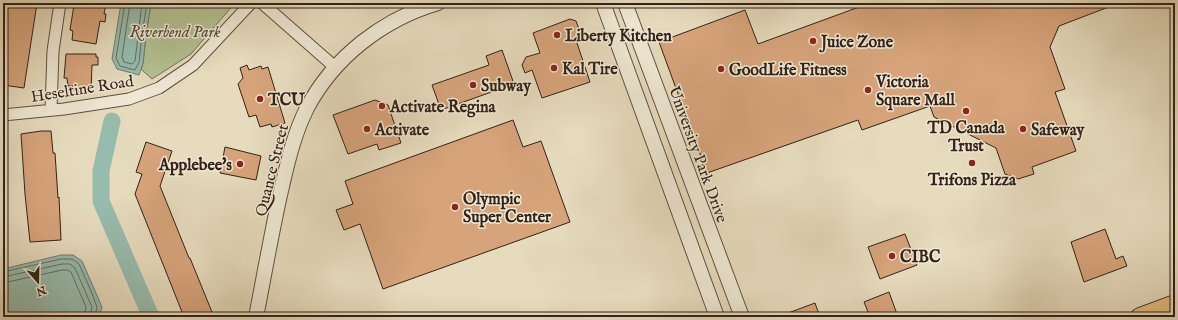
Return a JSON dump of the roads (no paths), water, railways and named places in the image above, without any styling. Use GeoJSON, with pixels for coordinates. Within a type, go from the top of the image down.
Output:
{"type":"FeatureCollection","features":[{"type":"Feature","properties":{"kind":"highway"},"geometry":{"type":"LineString","coordinates":[[1140,317],[1175,304]]}},
{"type":"Feature","properties":{"kind":"street"},"geometry":{"type":"LineString","coordinates":[[51,110],[53,52],[60,3]]}},
{"type":"Feature","properties":{"kind":"street","name":"Heseltine Road"},"geometry":{"type":"LineString","coordinates":[[3,115],[129,99],[160,88],[193,65],[251,3]]}},
{"type":"Feature","properties":{"kind":"street"},"geometry":{"type":"LineString","coordinates":[[262,3],[336,68]]}},
{"type":"Feature","properties":{"kind":"street","name":"Quance Street"},"geometry":{"type":"LineString","coordinates":[[256,317],[278,206],[292,145],[307,108],[319,89],[336,68],[359,45],[380,28],[399,17],[423,7],[438,3]]}},
{"type":"Feature","properties":{"kind":"street"},"geometry":{"type":"LineString","coordinates":[[603,3],[717,317]]}},
{"type":"Feature","properties":{"kind":"street","name":"University Park Drive"},"geometry":{"type":"LineString","coordinates":[[625,3],[742,317]]}},
{"type":"Feature","properties":{"kind":"water"},"geometry":{"type":"Polygon","coordinates":[[[121,3],[151,3],[143,64],[139,75],[117,69],[112,59],[121,3]]]}},
{"type":"Feature","properties":{"kind":"water"},"geometry":{"type":"Polygon","coordinates":[[[61,255],[73,255],[82,261],[102,307],[99,317],[3,317],[3,269],[61,255]]]}},
{"type":"Feature","properties":{"kind":"waterway"},"geometry":{"type":"LineString","coordinates":[[112,121],[101,171],[101,201],[151,317]]}},
{"type":"Feature","properties":{"kind":"place","name":"Liberty Kitchen"},"geometry":{"type":"Point","coordinates":[557,35]}},
{"type":"Feature","properties":{"kind":"place","name":"Juice Zone"},"geometry":{"type":"Point","coordinates":[813,41]}},
{"type":"Feature","properties":{"kind":"place","name":"Kal Tire"},"geometry":{"type":"Point","coordinates":[554,68]}},
{"type":"Feature","properties":{"kind":"place","name":"GoodLife Fitness"},"geometry":{"type":"Point","coordinates":[721,69]}},
{"type":"Feature","properties":{"kind":"place","name":"Subway"},"geometry":{"type":"Point","coordinates":[473,85]}},
{"type":"Feature","properties":{"kind":"place","name":"Victoria Square Mall"},"geometry":{"type":"Point","coordinates":[868,90]}},
{"type":"Feature","properties":{"kind":"place","name":"TCU"},"geometry":{"type":"Point","coordinates":[260,99]}},
{"type":"Feature","properties":{"kind":"place","name":"Activate Regina"},"geometry":{"type":"Point","coordinates":[382,106]}},
{"type":"Feature","properties":{"kind":"place","name":"TD Canada Trust"},"geometry":{"type":"Point","coordinates":[966,111]}},
{"type":"Feature","properties":{"kind":"place","name":"Activate"},"geometry":{"type":"Point","coordinates":[367,129]}},
{"type":"Feature","properties":{"kind":"place","name":"Safeway"},"geometry":{"type":"Point","coordinates":[1023,129]}},
{"type":"Feature","properties":{"kind":"place","name":"Trifons Pizza"},"geometry":{"type":"Point","coordinates":[972,163]}},
{"type":"Feature","properties":{"kind":"place","name":"Applebee's"},"geometry":{"type":"Point","coordinates":[240,164]}},
{"type":"Feature","properties":{"kind":"place","name":"Olympic Super Center"},"geometry":{"type":"Point","coordinates":[455,207]}},
{"type":"Feature","properties":{"kind":"place","name":"CIBC"},"geometry":{"type":"Point","coordinates":[892,256]}},
{"type":"Feature","properties":{"kind":"park label","name":"Riverbend Park"},"geometry":{"type":"Point","coordinates":[175,31]}}]}
